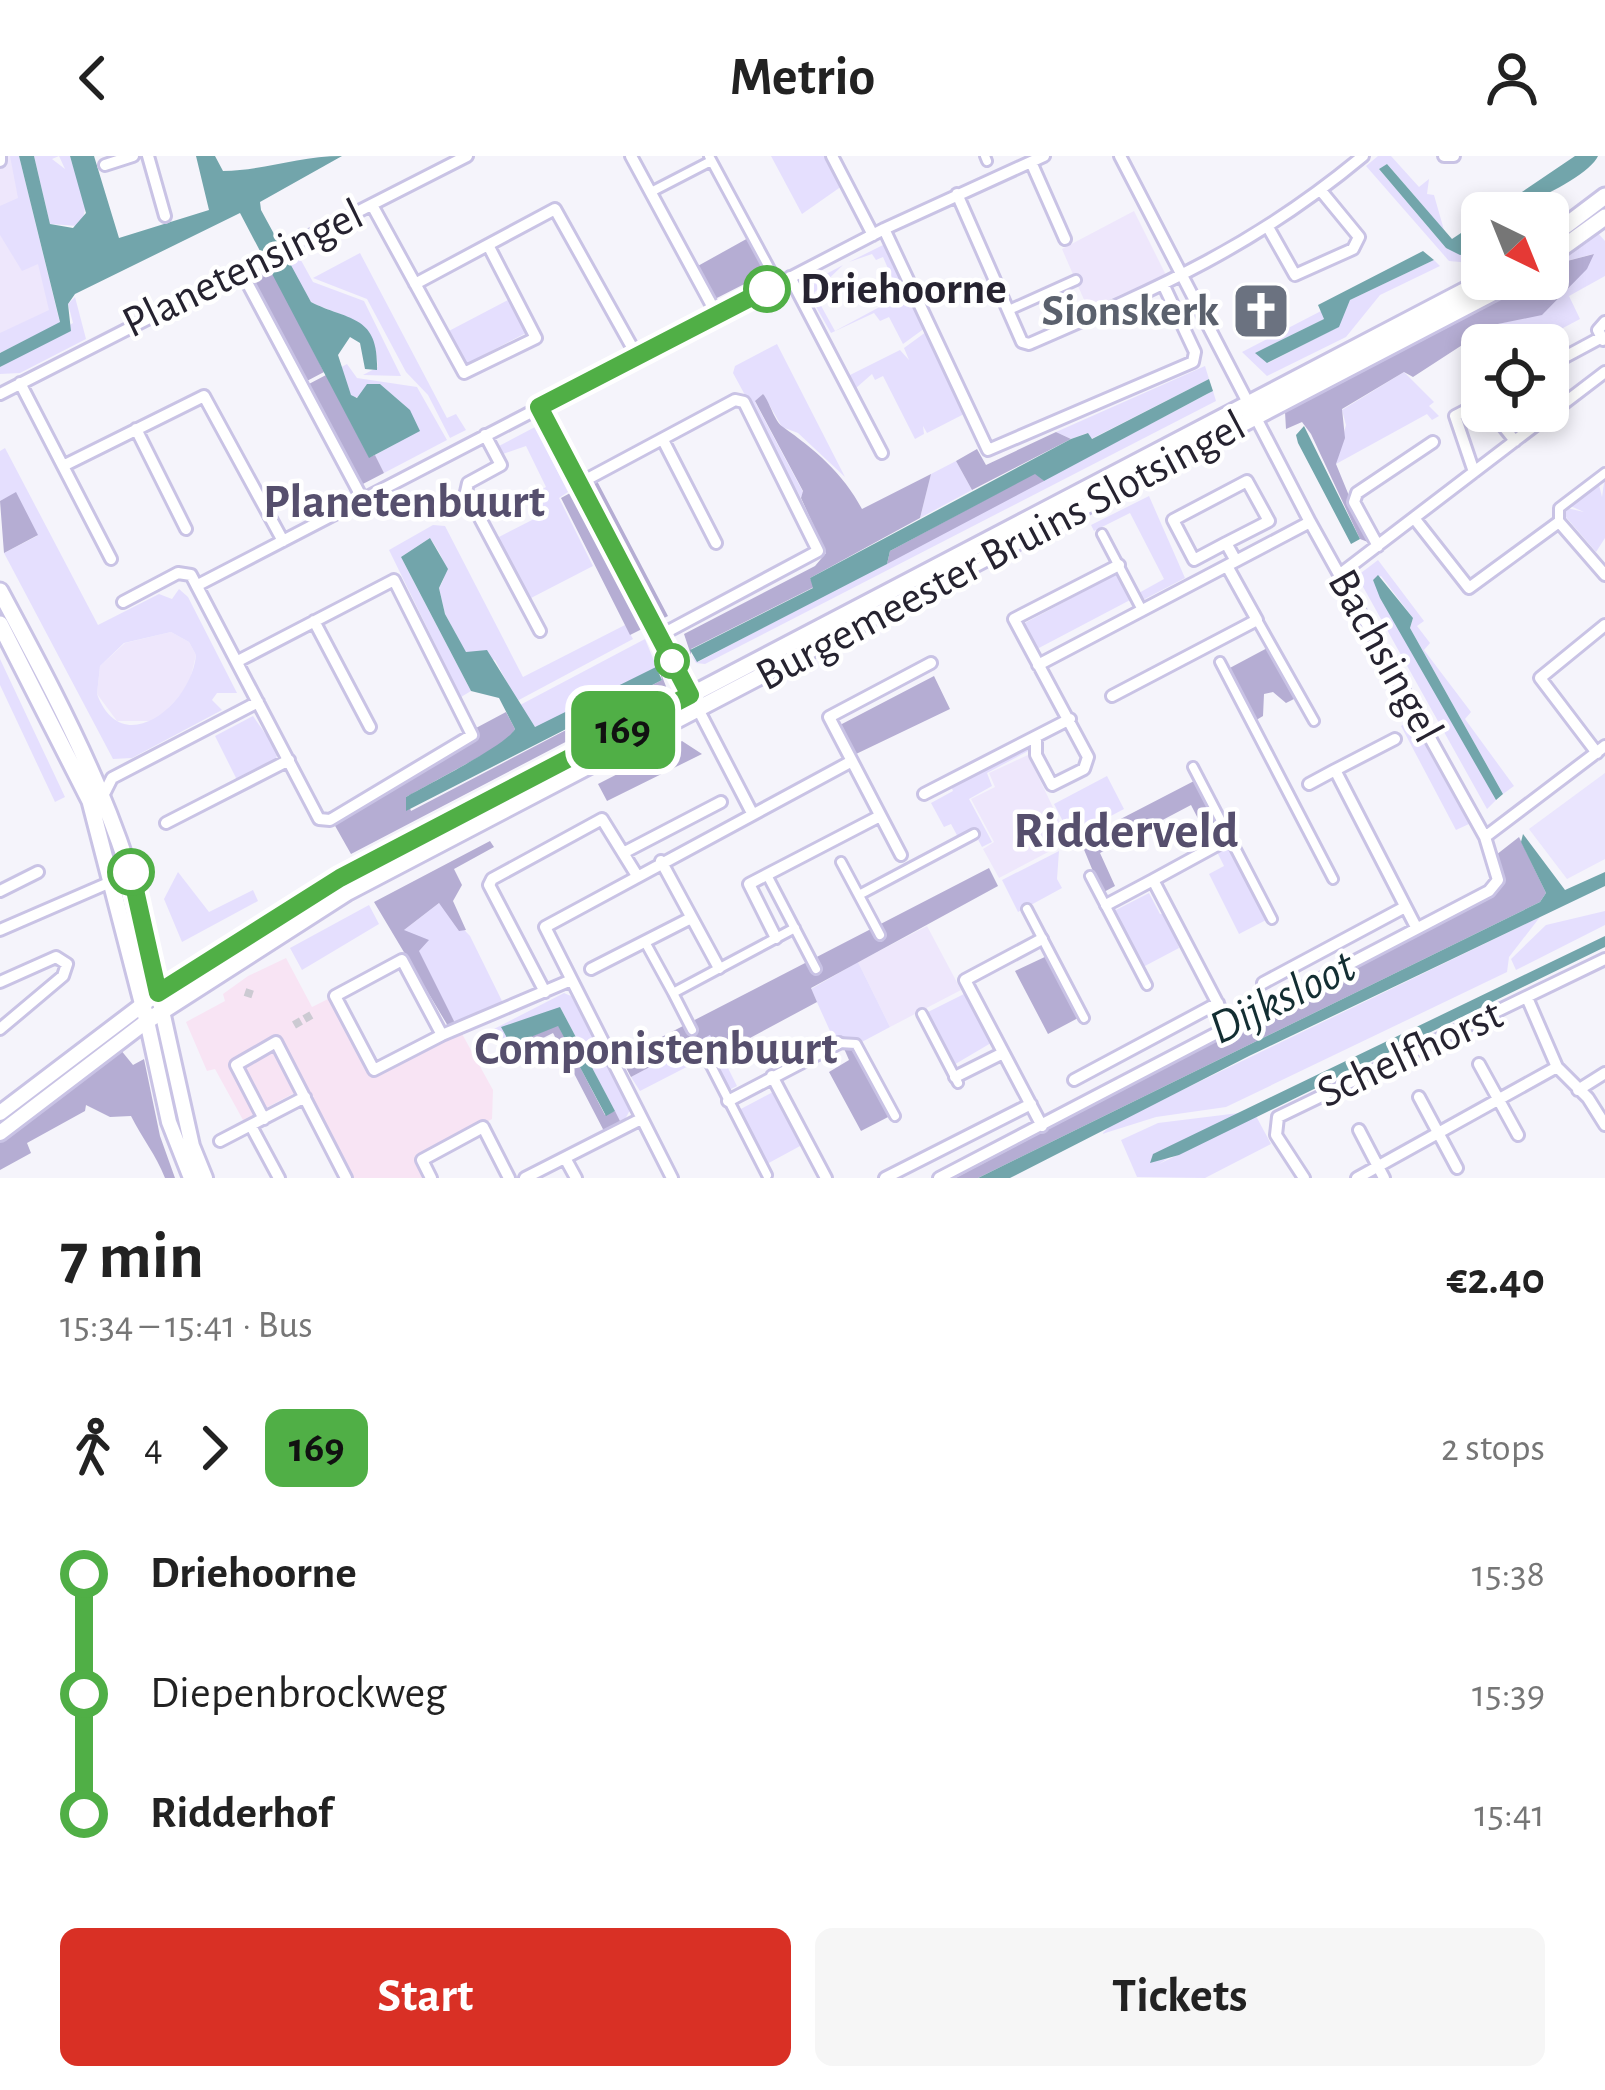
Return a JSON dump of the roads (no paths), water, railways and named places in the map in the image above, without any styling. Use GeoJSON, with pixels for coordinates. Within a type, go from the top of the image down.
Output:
{"type":"FeatureCollection","features":[{"type":"Feature","properties":{"kind":"main road"},"geometry":{"type":"LineString","coordinates":[[1569,223],[1605,196]]}},
{"type":"Feature","properties":{"kind":"main road"},"geometry":{"type":"LineString","coordinates":[[1569,243],[1605,217]]}},
{"type":"Feature","properties":{"kind":"main road","name":"Burgemeester Bruins Slotsingel"},"geometry":{"type":"LineString","coordinates":[[147,1021],[160,1001],[340,878],[694,702],[1461,299]]}},
{"type":"Feature","properties":{"kind":"main road"},"geometry":{"type":"LineString","coordinates":[[0,591],[105,792],[131,872],[160,1001]]}},
{"type":"Feature","properties":{"kind":"main road"},"geometry":{"type":"LineString","coordinates":[[0,624],[77,770],[147,1021]]}},
{"type":"Feature","properties":{"kind":"street"},"geometry":{"type":"LineString","coordinates":[[105,165],[133,156]]}},
{"type":"Feature","properties":{"kind":"street"},"geometry":{"type":"LineString","coordinates":[[148,156],[165,216]]}},
{"type":"Feature","properties":{"kind":"street","name":"Planetensingel"},"geometry":{"type":"LineString","coordinates":[[0,391],[158,308],[172,309],[467,156]]}},
{"type":"Feature","properties":{"kind":"street"},"geometry":{"type":"LineString","coordinates":[[631,156],[717,315]]}},
{"type":"Feature","properties":{"kind":"street"},"geometry":{"type":"LineString","coordinates":[[832,156],[878,232],[988,449],[1193,362],[1195,352],[1164,286]]}},
{"type":"Feature","properties":{"kind":"street"},"geometry":{"type":"LineString","coordinates":[[199,585],[878,232],[1044,156]]}},
{"type":"Feature","properties":{"kind":"street","name":"Bachsingel"},"geometry":{"type":"LineString","coordinates":[[1120,156],[1310,523],[1485,837],[1498,880],[1485,892],[1416,928]]}},
{"type":"Feature","properties":{"kind":"street"},"geometry":{"type":"LineString","coordinates":[[957,194],[1022,342],[1029,344],[1164,286],[1269,230],[1322,192],[1348,161],[1363,156]]}},
{"type":"Feature","properties":{"kind":"street"},"geometry":{"type":"LineString","coordinates":[[1444,156],[1454,156]]}},
{"type":"Feature","properties":{"kind":"street"},"geometry":{"type":"LineString","coordinates":[[651,192],[710,158],[882,454]]}},
{"type":"Feature","properties":{"kind":"street"},"geometry":{"type":"LineString","coordinates":[[1031,161],[1065,238]]}},
{"type":"Feature","properties":{"kind":"street"},"geometry":{"type":"LineString","coordinates":[[1269,230],[1295,274],[1353,249],[1359,237],[1322,192]]}},
{"type":"Feature","properties":{"kind":"street"},"geometry":{"type":"LineString","coordinates":[[372,205],[464,373],[536,338],[488,245]]}},
{"type":"Feature","properties":{"kind":"street"},"geometry":{"type":"LineString","coordinates":[[415,284],[555,208],[561,211],[637,356]]}},
{"type":"Feature","properties":{"kind":"street"},"geometry":{"type":"LineString","coordinates":[[242,273],[362,499]]}},
{"type":"Feature","properties":{"kind":"street"},"geometry":{"type":"LineString","coordinates":[[1009,310],[1076,280]]}},
{"type":"Feature","properties":{"kind":"street"},"geometry":{"type":"LineString","coordinates":[[1569,356],[1604,340],[1598,330],[1605,322]]}},
{"type":"Feature","properties":{"kind":"street"},"geometry":{"type":"LineString","coordinates":[[1339,575],[1605,372]]}},
{"type":"Feature","properties":{"kind":"street"},"geometry":{"type":"LineString","coordinates":[[20,383],[111,559]]}},
{"type":"Feature","properties":{"kind":"street"},"geometry":{"type":"LineString","coordinates":[[63,466],[198,397],[210,399],[283,541]]}},
{"type":"Feature","properties":{"kind":"street"},"geometry":{"type":"LineString","coordinates":[[580,483],[735,400],[744,403],[818,551],[659,636]]}},
{"type":"Feature","properties":{"kind":"street"},"geometry":{"type":"LineString","coordinates":[[539,407],[752,813]]}},
{"type":"Feature","properties":{"kind":"street"},"geometry":{"type":"LineString","coordinates":[[1461,413],[1455,416],[1474,472]]}},
{"type":"Feature","properties":{"kind":"street"},"geometry":{"type":"LineString","coordinates":[[136,429],[186,529]]}},
{"type":"Feature","properties":{"kind":"street"},"geometry":{"type":"LineString","coordinates":[[1507,432],[1514,441]]}},
{"type":"Feature","properties":{"kind":"street"},"geometry":{"type":"LineString","coordinates":[[485,434],[502,465],[468,483],[466,492],[540,631]]}},
{"type":"Feature","properties":{"kind":"street"},"geometry":{"type":"LineString","coordinates":[[663,440],[716,544]]}},
{"type":"Feature","properties":{"kind":"street"},"geometry":{"type":"LineString","coordinates":[[1378,546],[1356,497],[1390,474],[1394,464],[1433,442]]}},
{"type":"Feature","properties":{"kind":"street"},"geometry":{"type":"LineString","coordinates":[[1605,473],[1559,508],[1559,522],[1605,575]]}},
{"type":"Feature","properties":{"kind":"street"},"geometry":{"type":"LineString","coordinates":[[1246,481],[1269,521],[1226,543],[1194,560],[1173,520],[1246,481]]}},
{"type":"Feature","properties":{"kind":"street"},"geometry":{"type":"LineString","coordinates":[[1414,518],[1468,587],[1559,522]]}},
{"type":"Feature","properties":{"kind":"street"},"geometry":{"type":"LineString","coordinates":[[1038,664],[1310,523]]}},
{"type":"Feature","properties":{"kind":"street"},"geometry":{"type":"LineString","coordinates":[[1102,534],[1142,610]]}},
{"type":"Feature","properties":{"kind":"street"},"geometry":{"type":"LineString","coordinates":[[1226,543],[1257,620],[1314,722]]}},
{"type":"Feature","properties":{"kind":"street"},"geometry":{"type":"LineString","coordinates":[[1036,737],[1036,754],[1052,785],[1084,769],[1088,757],[1014,620],[1119,565]]}},
{"type":"Feature","properties":{"kind":"street"},"geometry":{"type":"LineString","coordinates":[[123,602],[184,572],[199,585],[258,702],[320,819],[328,821],[472,735],[394,580],[238,661]]}},
{"type":"Feature","properties":{"kind":"street"},"geometry":{"type":"LineString","coordinates":[[1112,696],[1257,620]]}},
{"type":"Feature","properties":{"kind":"street"},"geometry":{"type":"LineString","coordinates":[[314,621],[370,727]]}},
{"type":"Feature","properties":{"kind":"street"},"geometry":{"type":"LineString","coordinates":[[1485,837],[1601,749],[1540,678],[1605,626]]}},
{"type":"Feature","properties":{"kind":"street"},"geometry":{"type":"LineString","coordinates":[[1220,662],[1333,879]]}},
{"type":"Feature","properties":{"kind":"street"},"geometry":{"type":"LineString","coordinates":[[901,855],[829,717],[931,663]]}},
{"type":"Feature","properties":{"kind":"street"},"geometry":{"type":"LineString","coordinates":[[105,792],[112,778],[258,702]]}},
{"type":"Feature","properties":{"kind":"street"},"geometry":{"type":"LineString","coordinates":[[924,794],[1070,719]]}},
{"type":"Feature","properties":{"kind":"street"},"geometry":{"type":"LineString","coordinates":[[1309,784],[1395,739]]}},
{"type":"Feature","properties":{"kind":"street"},"geometry":{"type":"LineString","coordinates":[[166,823],[289,760]]}},
{"type":"Feature","properties":{"kind":"street"},"geometry":{"type":"LineString","coordinates":[[672,1178],[545,927],[853,761]]}},
{"type":"Feature","properties":{"kind":"street"},"geometry":{"type":"LineString","coordinates":[[1192,766],[1272,919]]}},
{"type":"Feature","properties":{"kind":"street"},"geometry":{"type":"LineString","coordinates":[[939,1178],[1416,928],[1335,770]]}},
{"type":"Feature","properties":{"kind":"street"},"geometry":{"type":"LineString","coordinates":[[626,852],[721,802]]}},
{"type":"Feature","properties":{"kind":"street"},"geometry":{"type":"LineString","coordinates":[[776,938],[748,884],[880,816]]}},
{"type":"Feature","properties":{"kind":"street"},"geometry":{"type":"LineString","coordinates":[[545,992],[489,885],[492,879],[602,819],[636,874]]}},
{"type":"Feature","properties":{"kind":"street"},"geometry":{"type":"LineString","coordinates":[[859,895],[974,834]]}},
{"type":"Feature","properties":{"kind":"street"},"geometry":{"type":"LineString","coordinates":[[1106,905],[1230,838]]}},
{"type":"Feature","properties":{"kind":"street"},"geometry":{"type":"LineString","coordinates":[[661,861],[719,968]]}},
{"type":"Feature","properties":{"kind":"street"},"geometry":{"type":"LineString","coordinates":[[841,862],[880,935]]}},
{"type":"Feature","properties":{"kind":"street"},"geometry":{"type":"LineString","coordinates":[[0,891],[38,872]]}},
{"type":"Feature","properties":{"kind":"street"},"geometry":{"type":"LineString","coordinates":[[767,874],[816,969]]}},
{"type":"Feature","properties":{"kind":"street"},"geometry":{"type":"LineString","coordinates":[[1090,876],[1147,985]]}},
{"type":"Feature","properties":{"kind":"street"},"geometry":{"type":"LineString","coordinates":[[1153,880],[1230,1027]]}},
{"type":"Feature","properties":{"kind":"street"},"geometry":{"type":"LineString","coordinates":[[0,930],[105,883]]}},
{"type":"Feature","properties":{"kind":"street"},"geometry":{"type":"LineString","coordinates":[[1263,982],[1406,907]]}},
{"type":"Feature","properties":{"kind":"street"},"geometry":{"type":"LineString","coordinates":[[1027,910],[1084,1018]]}},
{"type":"Feature","properties":{"kind":"street"},"geometry":{"type":"LineString","coordinates":[[591,969],[691,918]]}},
{"type":"Feature","properties":{"kind":"street"},"geometry":{"type":"LineString","coordinates":[[673,993],[795,928]]}},
{"type":"Feature","properties":{"kind":"street"},"geometry":{"type":"LineString","coordinates":[[1042,939],[965,980],[1042,1126]]}},
{"type":"Feature","properties":{"kind":"street"},"geometry":{"type":"LineString","coordinates":[[645,942],[692,1030]]}},
{"type":"Feature","properties":{"kind":"street"},"geometry":{"type":"LineString","coordinates":[[0,982],[56,957],[67,964],[63,976],[0,1029]]}},
{"type":"Feature","properties":{"kind":"street","name":"Schelfhorst"},"geometry":{"type":"LineString","coordinates":[[1304,1178],[1276,1135],[1278,1117],[1605,959]]}},
{"type":"Feature","properties":{"kind":"street"},"geometry":{"type":"LineString","coordinates":[[442,1035],[402,961],[335,996],[374,1070],[442,1035],[569,981]]}},
{"type":"Feature","properties":{"kind":"street"},"geometry":{"type":"LineString","coordinates":[[1528,1000],[1557,1067],[1605,1125]]}},
{"type":"Feature","properties":{"kind":"street"},"geometry":{"type":"LineString","coordinates":[[160,1001],[192,1146],[205,1178]]}},
{"type":"Feature","properties":{"kind":"street","name":"Burgemeester Bruins Slotsingel"},"geometry":{"type":"LineString","coordinates":[[0,1113],[142,1003],[160,1001]]}},
{"type":"Feature","properties":{"kind":"street"},"geometry":{"type":"LineString","coordinates":[[1074,1080],[1218,1004]]}},
{"type":"Feature","properties":{"kind":"street"},"geometry":{"type":"LineString","coordinates":[[922,1013],[957,1080],[1004,1053]]}},
{"type":"Feature","properties":{"kind":"street"},"geometry":{"type":"LineString","coordinates":[[147,1021],[169,1122],[190,1178]]}},
{"type":"Feature","properties":{"kind":"street","name":"Burgemeester Bruins Slotsingel"},"geometry":{"type":"LineString","coordinates":[[0,1133],[147,1021]]}},
{"type":"Feature","properties":{"kind":"street"},"geometry":{"type":"LineString","coordinates":[[264,1120],[236,1065],[276,1042],[346,1178]]}},
{"type":"Feature","properties":{"kind":"street"},"geometry":{"type":"LineString","coordinates":[[728,1101],[839,1042],[856,1044],[895,1116]]}},
{"type":"Feature","properties":{"kind":"street"},"geometry":{"type":"LineString","coordinates":[[706,1058],[767,1175]]}},
{"type":"Feature","properties":{"kind":"street"},"geometry":{"type":"LineString","coordinates":[[1479,1064],[1518,1136]]}},
{"type":"Feature","properties":{"kind":"street"},"geometry":{"type":"LineString","coordinates":[[1357,1178],[1381,1172],[1557,1067]]}},
{"type":"Feature","properties":{"kind":"street"},"geometry":{"type":"LineString","coordinates":[[1578,1090],[1605,1073]]}},
{"type":"Feature","properties":{"kind":"street"},"geometry":{"type":"LineString","coordinates":[[772,1076],[826,1178]]}},
{"type":"Feature","properties":{"kind":"street"},"geometry":{"type":"LineString","coordinates":[[220,1141],[304,1097]]}},
{"type":"Feature","properties":{"kind":"street"},"geometry":{"type":"LineString","coordinates":[[1419,1097],[1457,1168]]}},
{"type":"Feature","properties":{"kind":"street"},"geometry":{"type":"LineString","coordinates":[[885,1178],[1030,1104]]}},
{"type":"Feature","properties":{"kind":"street"},"geometry":{"type":"LineString","coordinates":[[525,1178],[641,1119]]}},
{"type":"Feature","properties":{"kind":"street"},"geometry":{"type":"LineString","coordinates":[[251,1126],[279,1178]]}},
{"type":"Feature","properties":{"kind":"street"},"geometry":{"type":"LineString","coordinates":[[431,1178],[422,1160],[483,1127],[509,1178]]}},
{"type":"Feature","properties":{"kind":"street"},"geometry":{"type":"LineString","coordinates":[[1359,1130],[1381,1172]]}},
{"type":"Feature","properties":{"kind":"street"},"geometry":{"type":"LineString","coordinates":[[538,1178],[566,1158]]}},
{"type":"Feature","properties":{"kind":"street"},"geometry":{"type":"LineString","coordinates":[[566,1158],[576,1178]]}},
{"type":"Feature","properties":{"kind":"water"},"geometry":{"type":"Polygon","coordinates":[[[19,156],[34,156],[50,224],[73,228],[86,213],[70,156],[94,156],[119,238],[209,210],[196,156],[215,156],[223,171],[342,156],[260,202],[261,210],[311,302],[359,322],[373,338],[377,370],[365,369],[360,343],[350,337],[338,355],[351,395],[357,398],[367,384],[380,384],[410,410],[420,431],[369,458],[240,213],[75,294],[68,304],[71,331],[0,367],[0,353],[60,322],[19,156]]]}},
{"type":"Feature","properties":{"kind":"water"},"geometry":{"type":"Polygon","coordinates":[[[1575,156],[1598,156],[1581,174],[1550,192],[1522,192],[1575,156]]]}},
{"type":"Feature","properties":{"kind":"water"},"geometry":{"type":"Polygon","coordinates":[[[1387,164],[1452,239],[1461,233],[1461,255],[1446,248],[1379,169],[1387,164]]]}},
{"type":"Feature","properties":{"kind":"water"},"geometry":{"type":"Polygon","coordinates":[[[1423,251],[1434,260],[1350,300],[1339,327],[1267,363],[1255,353],[1324,319],[1318,305],[1423,251]]]}},
{"type":"Feature","properties":{"kind":"water"},"geometry":{"type":"Polygon","coordinates":[[[1209,379],[1213,391],[1044,481],[1035,474],[890,551],[887,564],[697,662],[690,650],[813,588],[810,578],[1071,439],[1088,433],[1092,439],[1209,379]]]}},
{"type":"Feature","properties":{"kind":"water"},"geometry":{"type":"Polygon","coordinates":[[[1304,426],[1360,539],[1351,544],[1298,443],[1296,435],[1304,426]]]}},
{"type":"Feature","properties":{"kind":"water"},"geometry":{"type":"Polygon","coordinates":[[[430,538],[448,569],[439,588],[445,614],[466,652],[487,650],[535,727],[656,667],[662,680],[406,811],[406,797],[483,754],[515,729],[499,698],[471,691],[401,557],[430,538]]]}},
{"type":"Feature","properties":{"kind":"water"},"geometry":{"type":"Polygon","coordinates":[[[1378,575],[1413,618],[1410,628],[1503,794],[1496,800],[1380,598],[1373,580],[1378,575]]]}},
{"type":"Feature","properties":{"kind":"water"},"geometry":{"type":"Polygon","coordinates":[[[1523,834],[1565,890],[1605,872],[1605,886],[1249,1056],[1010,1178],[978,1178],[1540,902],[1546,893],[1521,842],[1523,834]]]}},
{"type":"Feature","properties":{"kind":"water"},"geometry":{"type":"Polygon","coordinates":[[[1605,936],[1605,947],[1179,1155],[1150,1163],[1153,1154],[1605,936]]]}},
{"type":"Feature","properties":{"kind":"water"},"geometry":{"type":"Polygon","coordinates":[[[560,1007],[615,1111],[606,1116],[558,1026],[511,1045],[501,1027],[560,1007]]]}},
{"type":"Feature","properties":{"kind":"tunnel"},"geometry":{"type":"LineString","coordinates":[[245,992],[254,995]]}},
{"type":"Feature","properties":{"kind":"tunnel"},"geometry":{"type":"LineString","coordinates":[[294,1025],[313,1014]]}},
{"type":"Feature","properties":{"kind":"place","name":"Driehoorne"},"geometry":{"type":"Point","coordinates":[767,289]}},
{"type":"Feature","properties":{"kind":"place","name":"Sionskerk"},"geometry":{"type":"Point","coordinates":[1261,311]}},
{"type":"Feature","properties":{"kind":"district","name":"Planetenbuurt"},"geometry":{"type":"Point","coordinates":[404,503]}},
{"type":"Feature","properties":{"kind":"district","name":"Ridderveld"},"geometry":{"type":"Point","coordinates":[1126,831]}},
{"type":"Feature","properties":{"kind":"district","name":"Componistenbuurt"},"geometry":{"type":"Point","coordinates":[656,1050]}},
{"type":"Feature","properties":{"kind":"water label","name":"Dijksloot"},"geometry":{"type":"Point","coordinates":[1283,998]}}]}
